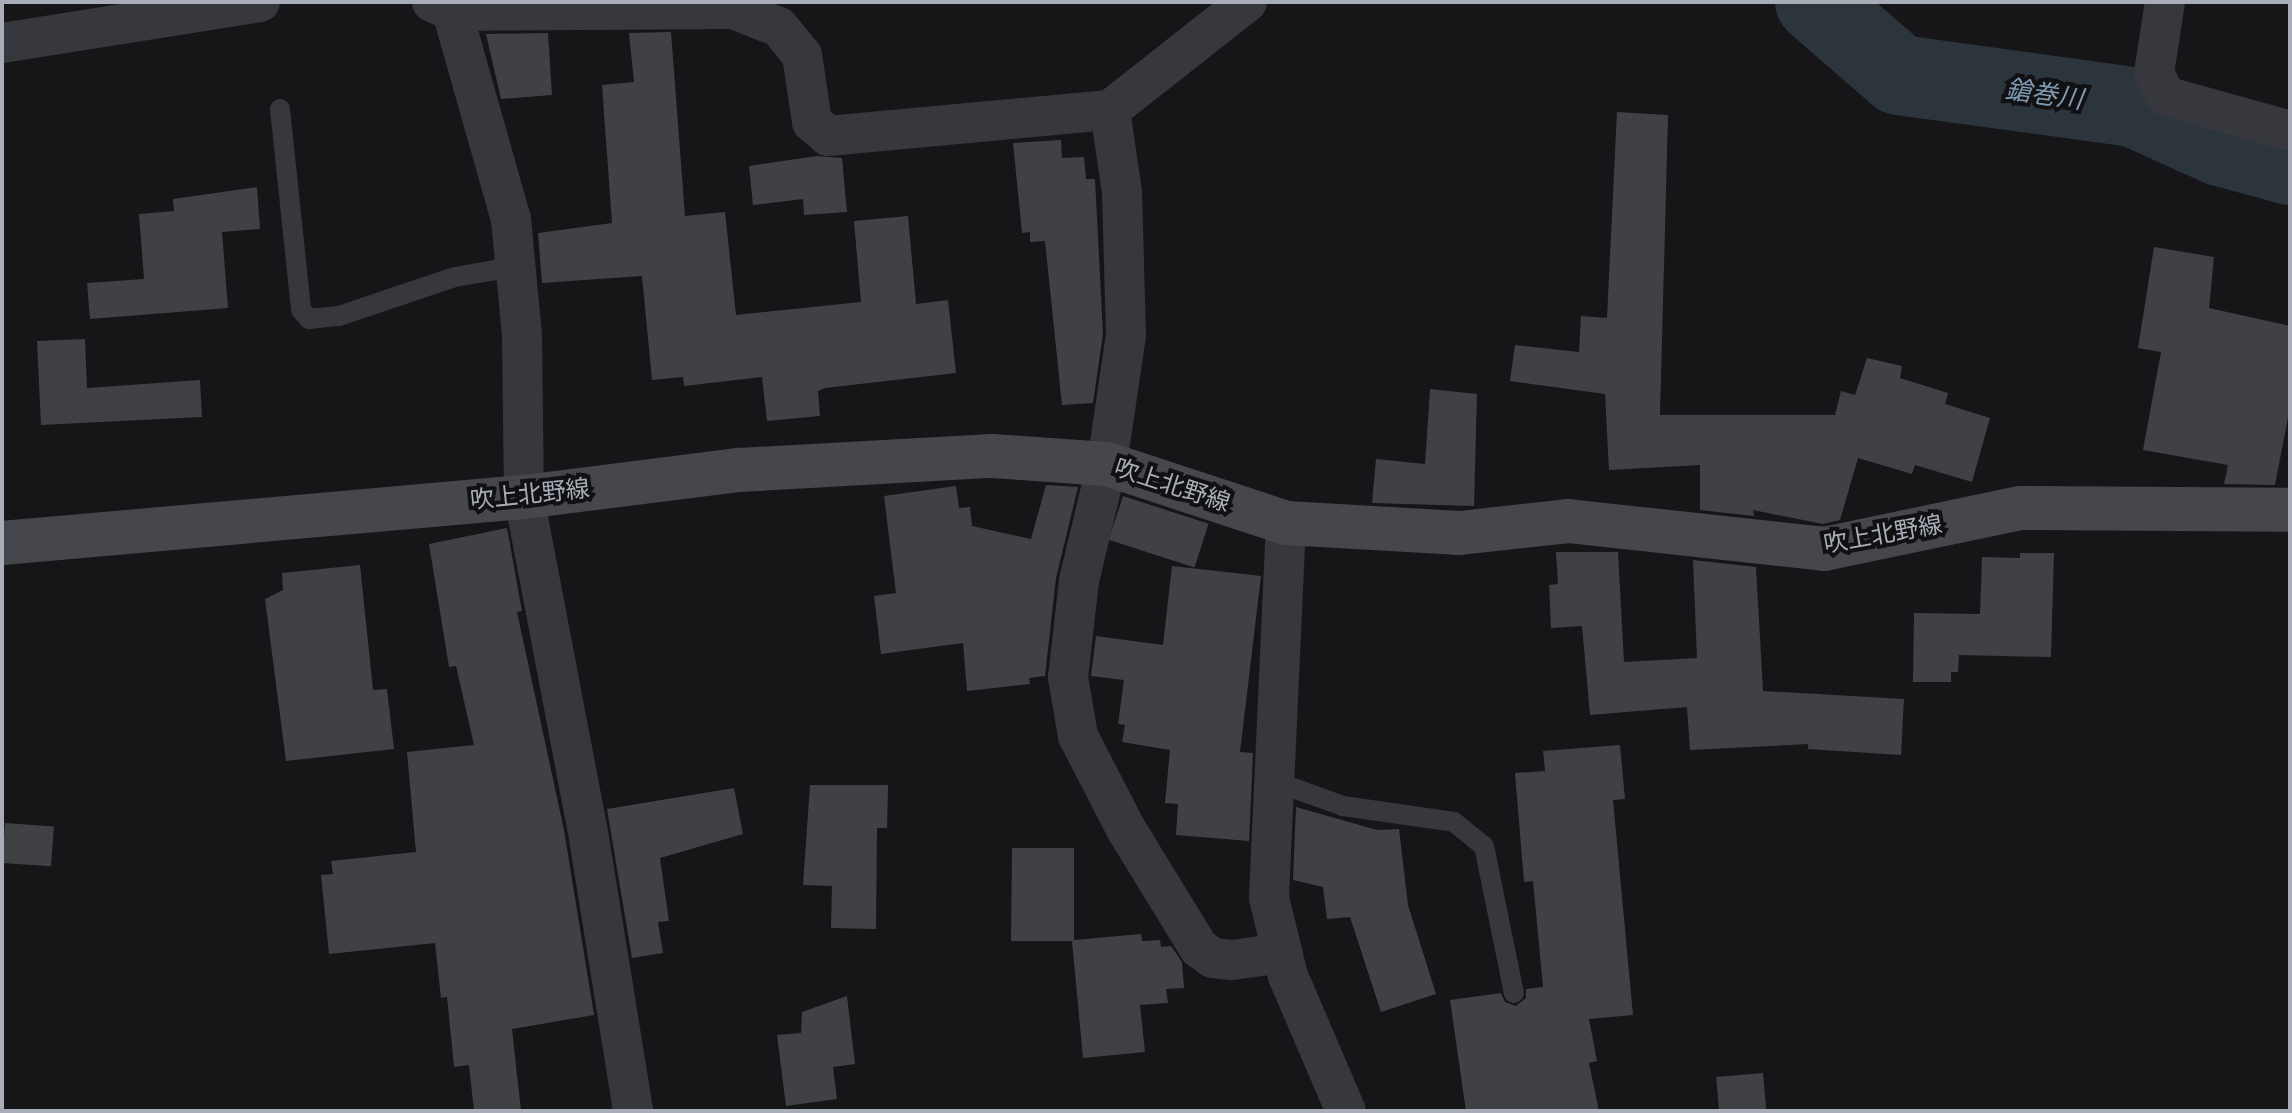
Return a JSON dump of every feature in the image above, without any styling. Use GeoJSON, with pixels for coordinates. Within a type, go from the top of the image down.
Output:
{"type":"FeatureCollection","features":[{"type":"Feature","properties":{"kind":"main road","name":"吹上北野線"},"geometry":{"type":"LineString","coordinates":[[2,543],[524,497],[755,469],[992,456],[1107,464],[1286,523],[1460,533],[1568,521],[1824,549],[2021,508],[2290,510]]}},
{"type":"Feature","properties":{"kind":"street"},"geometry":{"type":"LineString","coordinates":[[2,43],[260,2]]}},
{"type":"Feature","properties":{"kind":"street"},"geometry":{"type":"LineString","coordinates":[[633,1111],[590,841],[524,497],[519,266],[511,219],[442,7],[733,9],[779,27],[802,55],[812,122],[828,136],[1110,110],[1247,2]]}},
{"type":"Feature","properties":{"kind":"street"},"geometry":{"type":"LineString","coordinates":[[2165,2],[2154,73],[2165,96],[2290,131]]}},
{"type":"Feature","properties":{"kind":"street"},"geometry":{"type":"LineString","coordinates":[[1110,110],[1122,192],[1126,335],[1107,464],[1071,627],[1068,677],[1078,736],[1126,829],[1199,948],[1213,958],[1232,960],[1283,953]]}},
{"type":"Feature","properties":{"kind":"street"},"geometry":{"type":"LineString","coordinates":[[1286,523],[1269,898],[1283,953],[1346,1111]]}},
{"type":"Feature","properties":{"kind":"lane"},"geometry":{"type":"LineString","coordinates":[[280,109],[301,310],[309,319],[339,316],[455,277],[519,266]]}},
{"type":"Feature","properties":{"kind":"lane"},"geometry":{"type":"LineString","coordinates":[[1274,781],[1343,806],[1454,822],[1484,846],[1514,993]]}},
{"type":"Feature","properties":{"kind":"building"},"geometry":{"type":"Polygon","coordinates":[[[671,32],[685,216],[725,212],[736,315],[861,302],[854,221],[908,216],[916,304],[948,300],[956,373],[825,388],[818,391],[820,416],[767,421],[762,377],[684,386],[683,377],[652,380],[642,276],[542,283],[538,233],[612,223],[602,85],[634,82],[629,33],[671,32]]]}},
{"type":"Feature","properties":{"kind":"building"},"geometry":{"type":"Polygon","coordinates":[[[548,33],[552,95],[501,99],[486,34],[548,33]]]}},
{"type":"Feature","properties":{"kind":"building"},"geometry":{"type":"Polygon","coordinates":[[[1617,112],[1668,115],[1660,415],[1835,415],[1841,391],[1855,395],[1867,358],[1902,366],[1900,378],[1948,393],[1945,404],[1990,418],[1972,482],[1915,465],[1912,474],[1858,458],[1840,520],[1823,524],[1753,510],[1754,516],[1700,510],[1700,465],[1609,470],[1605,394],[1510,381],[1515,345],[1579,352],[1581,316],[1607,318],[1617,112]]]}},
{"type":"Feature","properties":{"kind":"building"},"geometry":{"type":"Polygon","coordinates":[[[1061,140],[1062,158],[1084,157],[1086,179],[1095,179],[1103,334],[1093,403],[1062,405],[1045,241],[1030,242],[1030,232],[1022,233],[1013,143],[1061,140]]]}},
{"type":"Feature","properties":{"kind":"building"},"geometry":{"type":"Polygon","coordinates":[[[817,156],[842,158],[847,212],[804,215],[803,199],[753,205],[749,166],[817,156]]]}},
{"type":"Feature","properties":{"kind":"building"},"geometry":{"type":"Polygon","coordinates":[[[257,187],[260,229],[222,232],[228,308],[90,319],[87,283],[144,279],[139,214],[174,211],[173,199],[257,187]]]}},
{"type":"Feature","properties":{"kind":"building"},"geometry":{"type":"Polygon","coordinates":[[[2154,247],[2214,257],[2209,308],[2290,326],[2290,407],[2275,485],[2224,484],[2228,465],[2143,450],[2161,352],[2138,348],[2154,247]]]}},
{"type":"Feature","properties":{"kind":"building"},"geometry":{"type":"Polygon","coordinates":[[[85,339],[87,388],[200,380],[202,417],[41,425],[37,341],[85,339]]]}},
{"type":"Feature","properties":{"kind":"building"},"geometry":{"type":"Polygon","coordinates":[[[1430,389],[1477,394],[1474,506],[1372,503],[1376,459],[1425,464],[1430,389]]]}},
{"type":"Feature","properties":{"kind":"building"},"geometry":{"type":"Polygon","coordinates":[[[1046,485],[1078,487],[1056,578],[1045,676],[1029,678],[1030,684],[967,691],[963,643],[881,654],[874,596],[896,593],[884,496],[956,486],[959,508],[970,507],[972,526],[1031,539],[1046,485]]]}},
{"type":"Feature","properties":{"kind":"building"},"geometry":{"type":"Polygon","coordinates":[[[1123,496],[1209,524],[1194,568],[1109,540],[1123,496]]]}},
{"type":"Feature","properties":{"kind":"building"},"geometry":{"type":"Polygon","coordinates":[[[507,528],[522,611],[517,612],[564,830],[594,1015],[512,1029],[521,1111],[474,1111],[469,1065],[454,1067],[447,997],[441,998],[435,943],[329,954],[321,875],[333,874],[331,861],[416,852],[407,752],[474,745],[456,666],[449,667],[429,544],[507,528]]]}},
{"type":"Feature","properties":{"kind":"building"},"geometry":{"type":"Polygon","coordinates":[[[1556,552],[1618,552],[1624,662],[1697,658],[1693,560],[1756,567],[1763,691],[1904,699],[1901,755],[1808,749],[1808,744],[1690,750],[1687,707],[1590,715],[1582,626],[1551,628],[1549,585],[1558,584],[1556,552]]]}},
{"type":"Feature","properties":{"kind":"building"},"geometry":{"type":"Polygon","coordinates":[[[2020,553],[2054,553],[2051,657],[1959,655],[1958,672],[1951,672],[1951,682],[1913,682],[1914,613],[1980,614],[1982,557],[2020,558],[2020,553]]]}},
{"type":"Feature","properties":{"kind":"building"},"geometry":{"type":"Polygon","coordinates":[[[360,565],[373,690],[387,689],[394,749],[286,761],[265,599],[283,590],[282,573],[360,565]]]}},
{"type":"Feature","properties":{"kind":"building"},"geometry":{"type":"Polygon","coordinates":[[[1172,566],[1261,576],[1240,752],[1253,753],[1249,841],[1176,835],[1178,804],[1165,803],[1170,750],[1122,742],[1125,725],[1118,724],[1124,680],[1091,676],[1096,636],[1163,645],[1172,566]]]}},
{"type":"Feature","properties":{"kind":"building"},"geometry":{"type":"Polygon","coordinates":[[[1620,745],[1625,799],[1613,800],[1633,1015],[1589,1019],[1597,1061],[1589,1063],[1599,1111],[1466,1111],[1450,1000],[1501,993],[1505,1002],[1516,1006],[1526,998],[1526,989],[1543,987],[1533,881],[1524,882],[1515,773],[1545,771],[1543,751],[1620,745]]]}},
{"type":"Feature","properties":{"kind":"building"},"geometry":{"type":"Polygon","coordinates":[[[810,785],[888,785],[887,828],[877,828],[876,929],[831,928],[832,886],[803,885],[810,785]]]}},
{"type":"Feature","properties":{"kind":"building"},"geometry":{"type":"Polygon","coordinates":[[[734,788],[743,834],[660,858],[669,921],[658,922],[663,953],[632,958],[607,809],[734,788]]]}},
{"type":"Feature","properties":{"kind":"building"},"geometry":{"type":"Polygon","coordinates":[[[1296,807],[1377,830],[1399,829],[1408,905],[1436,994],[1381,1012],[1350,917],[1327,919],[1323,887],[1293,880],[1296,807]]]}},
{"type":"Feature","properties":{"kind":"building"},"geometry":{"type":"Polygon","coordinates":[[[5,823],[54,826],[51,866],[2,863],[5,823]]]}},
{"type":"Feature","properties":{"kind":"building"},"geometry":{"type":"Polygon","coordinates":[[[1012,848],[1074,848],[1074,940],[1141,934],[1142,941],[1160,940],[1161,947],[1171,946],[1182,962],[1184,988],[1166,989],[1168,1003],[1140,1005],[1145,1052],[1083,1058],[1072,941],[1011,941],[1012,848]]]}},
{"type":"Feature","properties":{"kind":"building"},"geometry":{"type":"Polygon","coordinates":[[[847,996],[855,1064],[833,1067],[837,1099],[786,1106],[777,1035],[801,1033],[802,1012],[847,996]]]}},
{"type":"Feature","properties":{"kind":"building"},"geometry":{"type":"Polygon","coordinates":[[[1763,1073],[1766,1111],[1719,1111],[1716,1077],[1763,1073]]]}},
{"type":"Feature","properties":{"kind":"waterway","name":"鎗巻川"},"geometry":{"type":"LineString","coordinates":[[1815,2],[1899,75],[2134,107],[2220,146],[2290,165]]}}]}
